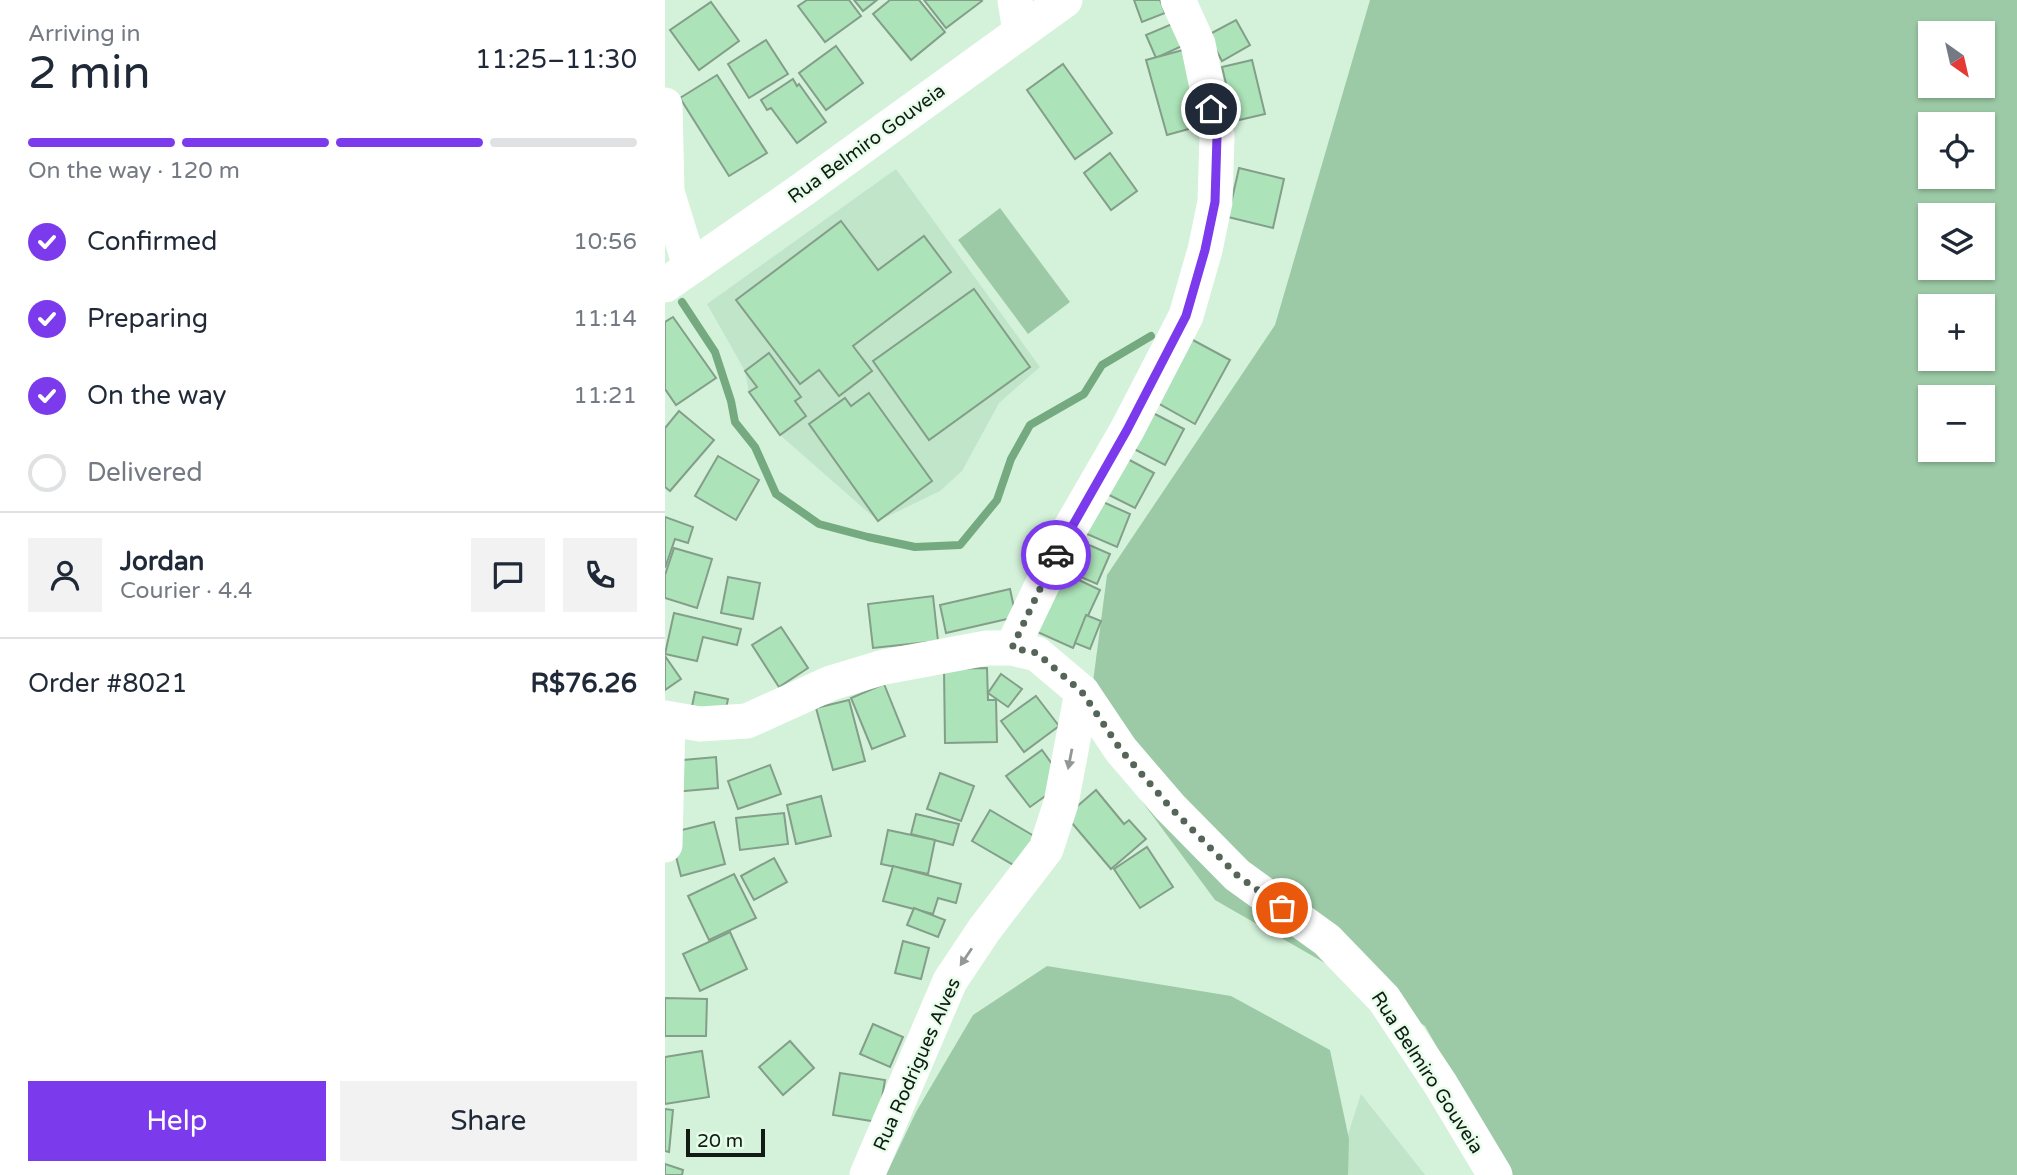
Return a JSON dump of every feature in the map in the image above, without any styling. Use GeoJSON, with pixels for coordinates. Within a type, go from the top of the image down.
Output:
{"type":"FeatureCollection","features":[{"type":"Feature","properties":{"kind":"street","name":"Rua Belmiro Gouveia"},"geometry":{"type":"LineString","coordinates":[[678,275],[802,190],[1017,16],[1065,0]]}},
{"type":"Feature","properties":{"kind":"street"},"geometry":{"type":"LineString","coordinates":[[1012,648],[1063,541],[1127,430],[1186,316],[1205,250],[1215,202],[1217,136],[1198,44],[1178,0]]}},
{"type":"Feature","properties":{"kind":"street"},"geometry":{"type":"LineString","coordinates":[[665,105],[667,192],[678,275]]}},
{"type":"Feature","properties":{"kind":"street","name":"Rua Belmiro Gouveia"},"geometry":{"type":"LineString","coordinates":[[667,719],[700,724],[747,720],[831,683],[884,667],[987,648],[1012,648],[1037,653],[1082,692],[1121,750],[1179,817],[1237,875],[1327,940],[1384,999],[1441,1085],[1495,1175]]}},
{"type":"Feature","properties":{"kind":"street","name":"Rua Rodrigues Alves"},"geometry":{"type":"LineString","coordinates":[[867,1175],[950,981],[984,930],[1046,849],[1061,803],[1082,692]]}},
{"type":"Feature","properties":{"kind":"street"},"geometry":{"type":"LineString","coordinates":[[665,845],[667,719]]}},
{"type":"Feature","properties":{"kind":"shaded area"},"geometry":{"type":"Polygon","coordinates":[[[1370,0],[2017,0],[2017,1175],[1509,1175],[1425,1026],[1365,986],[1215,900],[1141,800],[1091,697],[1107,575],[1275,325],[1370,0]]]}},
{"type":"Feature","properties":{"kind":"shaded area"},"geometry":{"type":"Polygon","coordinates":[[[896,169],[1040,367],[999,403],[962,471],[940,491],[878,521],[780,435],[749,392],[745,371],[707,304],[896,169]]]}},
{"type":"Feature","properties":{"kind":"shaded area"},"geometry":{"type":"Polygon","coordinates":[[[1000,208],[1070,302],[1028,334],[958,240],[1000,208]]]}},
{"type":"Feature","properties":{"kind":"shaded area"},"geometry":{"type":"Polygon","coordinates":[[[1047,966],[1231,996],[1330,1050],[1349,1139],[1348,1175],[886,1175],[916,1112],[973,1015],[1047,966]]]}},
{"type":"Feature","properties":{"kind":"shaded area"},"geometry":{"type":"Polygon","coordinates":[[[1361,1094],[1425,1175],[1335,1175],[1361,1094]]]}},
{"type":"Feature","properties":{"kind":"building"},"geometry":{"type":"Polygon","coordinates":[[[807,0],[849,0],[861,16],[825,42],[798,6],[807,0]]]}},
{"type":"Feature","properties":{"kind":"building"},"geometry":{"type":"Polygon","coordinates":[[[854,0],[877,0],[863,11],[854,0]]]}},
{"type":"Feature","properties":{"kind":"building"},"geometry":{"type":"Polygon","coordinates":[[[890,0],[919,0],[945,32],[911,60],[873,14],[890,0]]]}},
{"type":"Feature","properties":{"kind":"building"},"geometry":{"type":"Polygon","coordinates":[[[924,0],[981,0],[982,1],[946,28],[924,0]]]}},
{"type":"Feature","properties":{"kind":"building"},"geometry":{"type":"Polygon","coordinates":[[[1134,0],[1160,0],[1165,13],[1142,22],[1134,0]]]}},
{"type":"Feature","properties":{"kind":"building"},"geometry":{"type":"Polygon","coordinates":[[[711,2],[739,41],[699,70],[670,30],[711,2]]]}},
{"type":"Feature","properties":{"kind":"building"},"geometry":{"type":"Polygon","coordinates":[[[1236,20],[1250,45],[1222,61],[1208,35],[1236,20]]]}},
{"type":"Feature","properties":{"kind":"building"},"geometry":{"type":"Polygon","coordinates":[[[1172,24],[1182,46],[1156,58],[1146,35],[1172,24]]]}},
{"type":"Feature","properties":{"kind":"building"},"geometry":{"type":"Polygon","coordinates":[[[766,40],[788,74],[749,98],[728,64],[766,40]]]}},
{"type":"Feature","properties":{"kind":"building"},"geometry":{"type":"Polygon","coordinates":[[[836,46],[863,83],[826,110],[799,73],[836,46]]]}},
{"type":"Feature","properties":{"kind":"building"},"geometry":{"type":"Polygon","coordinates":[[[1183,50],[1203,125],[1167,135],[1146,60],[1183,50]]]}},
{"type":"Feature","properties":{"kind":"building"},"geometry":{"type":"Polygon","coordinates":[[[1252,60],[1265,114],[1235,121],[1222,67],[1252,60]]]}},
{"type":"Feature","properties":{"kind":"building"},"geometry":{"type":"Polygon","coordinates":[[[1063,64],[1112,133],[1075,159],[1027,90],[1063,64]]]}},
{"type":"Feature","properties":{"kind":"building"},"geometry":{"type":"Polygon","coordinates":[[[717,75],[767,153],[729,176],[680,98],[717,75]]]}},
{"type":"Feature","properties":{"kind":"building"},"geometry":{"type":"Polygon","coordinates":[[[793,79],[826,122],[797,143],[771,108],[767,110],[761,100],[793,79]]]}},
{"type":"Feature","properties":{"kind":"building"},"geometry":{"type":"Polygon","coordinates":[[[1110,153],[1137,191],[1111,210],[1084,173],[1110,153]]]}},
{"type":"Feature","properties":{"kind":"building"},"geometry":{"type":"Polygon","coordinates":[[[1239,168],[1284,179],[1273,228],[1228,217],[1239,168]]]}},
{"type":"Feature","properties":{"kind":"building"},"geometry":{"type":"Polygon","coordinates":[[[841,221],[878,270],[924,236],[951,272],[853,346],[872,371],[839,396],[819,370],[800,384],[736,300],[841,221]]]}},
{"type":"Feature","properties":{"kind":"building"},"geometry":{"type":"Polygon","coordinates":[[[974,289],[1030,367],[929,440],[873,361],[974,289]]]}},
{"type":"Feature","properties":{"kind":"building"},"geometry":{"type":"Polygon","coordinates":[[[673,317],[716,378],[676,405],[665,389],[665,322],[673,317]]]}},
{"type":"Feature","properties":{"kind":"building"},"geometry":{"type":"Polygon","coordinates":[[[1191,339],[1230,360],[1195,424],[1156,402],[1191,339]]]}},
{"type":"Feature","properties":{"kind":"building"},"geometry":{"type":"Polygon","coordinates":[[[769,353],[801,397],[795,401],[806,416],[780,435],[749,392],[757,387],[745,371],[769,353]]]}},
{"type":"Feature","properties":{"kind":"building"},"geometry":{"type":"Polygon","coordinates":[[[869,393],[932,481],[878,521],[809,424],[845,398],[851,406],[869,393]]]}},
{"type":"Feature","properties":{"kind":"building"},"geometry":{"type":"Polygon","coordinates":[[[679,411],[714,440],[670,491],[665,487],[665,428],[679,411]]]}},
{"type":"Feature","properties":{"kind":"building"},"geometry":{"type":"Polygon","coordinates":[[[1153,413],[1184,429],[1165,465],[1134,449],[1153,413]]]}},
{"type":"Feature","properties":{"kind":"building"},"geometry":{"type":"Polygon","coordinates":[[[718,456],[759,480],[736,520],[695,496],[718,456]]]}},
{"type":"Feature","properties":{"kind":"building"},"geometry":{"type":"Polygon","coordinates":[[[1122,456],[1154,473],[1135,508],[1103,492],[1122,456]]]}},
{"type":"Feature","properties":{"kind":"building"},"geometry":{"type":"Polygon","coordinates":[[[1094,498],[1130,514],[1117,547],[1080,531],[1094,498]]]}},
{"type":"Feature","properties":{"kind":"building"},"geometry":{"type":"Polygon","coordinates":[[[665,517],[693,527],[688,543],[675,539],[665,568],[665,517]]]}},
{"type":"Feature","properties":{"kind":"building"},"geometry":{"type":"Polygon","coordinates":[[[1073,538],[1110,554],[1097,584],[1060,568],[1073,538]]]}},
{"type":"Feature","properties":{"kind":"building"},"geometry":{"type":"Polygon","coordinates":[[[674,548],[712,559],[697,608],[665,598],[665,575],[674,548]]]}},
{"type":"Feature","properties":{"kind":"building"},"geometry":{"type":"Polygon","coordinates":[[[1060,571],[1100,590],[1073,648],[1033,630],[1060,571]]]}},
{"type":"Feature","properties":{"kind":"building"},"geometry":{"type":"Polygon","coordinates":[[[728,577],[760,583],[753,619],[721,613],[728,577]]]}},
{"type":"Feature","properties":{"kind":"building"},"geometry":{"type":"Polygon","coordinates":[[[1010,589],[1016,617],[946,633],[940,605],[1010,589]]]}},
{"type":"Feature","properties":{"kind":"building"},"geometry":{"type":"Polygon","coordinates":[[[933,596],[938,641],[873,648],[868,604],[933,596]]]}},
{"type":"Feature","properties":{"kind":"building"},"geometry":{"type":"Polygon","coordinates":[[[674,613],[741,629],[737,645],[703,637],[697,661],[665,654],[674,613]]]}},
{"type":"Feature","properties":{"kind":"building"},"geometry":{"type":"Polygon","coordinates":[[[1086,615],[1101,621],[1090,649],[1075,643],[1086,615]]]}},
{"type":"Feature","properties":{"kind":"building"},"geometry":{"type":"Polygon","coordinates":[[[781,627],[808,668],[779,687],[752,645],[781,627]]]}},
{"type":"Feature","properties":{"kind":"building"},"geometry":{"type":"Polygon","coordinates":[[[665,656],[681,679],[665,690],[665,656]]]}},
{"type":"Feature","properties":{"kind":"building"},"geometry":{"type":"Polygon","coordinates":[[[987,668],[988,700],[996,700],[997,742],[945,743],[944,669],[987,668]]]}},
{"type":"Feature","properties":{"kind":"building"},"geometry":{"type":"Polygon","coordinates":[[[1001,674],[1022,689],[1008,707],[988,693],[1001,674]]]}},
{"type":"Feature","properties":{"kind":"building"},"geometry":{"type":"Polygon","coordinates":[[[884,684],[905,736],[872,749],[851,698],[884,684]]]}},
{"type":"Feature","properties":{"kind":"building"},"geometry":{"type":"Polygon","coordinates":[[[695,692],[728,699],[724,718],[691,711],[695,692]]]}},
{"type":"Feature","properties":{"kind":"building"},"geometry":{"type":"Polygon","coordinates":[[[1036,696],[1059,726],[1024,752],[1001,721],[1036,696]]]}},
{"type":"Feature","properties":{"kind":"building"},"geometry":{"type":"Polygon","coordinates":[[[849,700],[865,761],[833,770],[816,708],[849,700]]]}},
{"type":"Feature","properties":{"kind":"building"},"geometry":{"type":"Polygon","coordinates":[[[1042,750],[1065,782],[1030,807],[1006,776],[1042,750]]]}},
{"type":"Feature","properties":{"kind":"building"},"geometry":{"type":"Polygon","coordinates":[[[716,757],[718,788],[674,792],[672,761],[716,757]]]}},
{"type":"Feature","properties":{"kind":"building"},"geometry":{"type":"Polygon","coordinates":[[[770,765],[781,794],[738,809],[728,781],[770,765]]]}},
{"type":"Feature","properties":{"kind":"building"},"geometry":{"type":"Polygon","coordinates":[[[940,773],[974,786],[961,821],[927,809],[940,773]]]}},
{"type":"Feature","properties":{"kind":"building"},"geometry":{"type":"Polygon","coordinates":[[[1096,790],[1124,824],[1129,820],[1146,839],[1111,869],[1066,816],[1096,790]]]}},
{"type":"Feature","properties":{"kind":"building"},"geometry":{"type":"Polygon","coordinates":[[[821,796],[831,836],[796,844],[787,805],[821,796]]]}},
{"type":"Feature","properties":{"kind":"building"},"geometry":{"type":"Polygon","coordinates":[[[990,810],[1034,836],[1017,867],[972,841],[990,810]]]}},
{"type":"Feature","properties":{"kind":"building"},"geometry":{"type":"Polygon","coordinates":[[[784,813],[788,844],[740,850],[736,818],[784,813]]]}},
{"type":"Feature","properties":{"kind":"building"},"geometry":{"type":"Polygon","coordinates":[[[916,814],[959,824],[953,845],[911,834],[916,814]]]}},
{"type":"Feature","properties":{"kind":"building"},"geometry":{"type":"Polygon","coordinates":[[[714,822],[725,864],[681,876],[670,833],[714,822]]]}},
{"type":"Feature","properties":{"kind":"building"},"geometry":{"type":"Polygon","coordinates":[[[888,830],[935,840],[928,874],[881,864],[888,830]]]}},
{"type":"Feature","properties":{"kind":"building"},"geometry":{"type":"Polygon","coordinates":[[[1147,847],[1173,887],[1140,908],[1114,869],[1147,847]]]}},
{"type":"Feature","properties":{"kind":"building"},"geometry":{"type":"Polygon","coordinates":[[[774,858],[787,882],[754,900],[741,876],[774,858]]]}},
{"type":"Feature","properties":{"kind":"building"},"geometry":{"type":"Polygon","coordinates":[[[893,866],[961,884],[956,903],[938,898],[933,914],[883,901],[893,866]]]}},
{"type":"Feature","properties":{"kind":"building"},"geometry":{"type":"Polygon","coordinates":[[[734,874],[756,918],[709,940],[688,896],[734,874]]]}},
{"type":"Feature","properties":{"kind":"building"},"geometry":{"type":"Polygon","coordinates":[[[914,908],[945,920],[938,937],[907,925],[914,908]]]}},
{"type":"Feature","properties":{"kind":"building"},"geometry":{"type":"Polygon","coordinates":[[[730,932],[747,969],[700,991],[683,954],[730,932]]]}},
{"type":"Feature","properties":{"kind":"building"},"geometry":{"type":"Polygon","coordinates":[[[903,941],[929,948],[921,979],[895,973],[903,941]]]}},
{"type":"Feature","properties":{"kind":"building"},"geometry":{"type":"Polygon","coordinates":[[[665,998],[707,999],[706,1036],[665,1036],[665,998]]]}},
{"type":"Feature","properties":{"kind":"building"},"geometry":{"type":"Polygon","coordinates":[[[873,1024],[903,1037],[890,1067],[860,1054],[873,1024]]]}},
{"type":"Feature","properties":{"kind":"building"},"geometry":{"type":"Polygon","coordinates":[[[790,1041],[814,1068],[783,1095],[759,1067],[790,1041]]]}},
{"type":"Feature","properties":{"kind":"building"},"geometry":{"type":"Polygon","coordinates":[[[702,1051],[709,1097],[665,1104],[665,1057],[702,1051]]]}},
{"type":"Feature","properties":{"kind":"building"},"geometry":{"type":"Polygon","coordinates":[[[840,1073],[885,1080],[878,1122],[833,1115],[840,1073]]]}},
{"type":"Feature","properties":{"kind":"building"},"geometry":{"type":"Polygon","coordinates":[[[665,1109],[673,1110],[669,1152],[665,1151],[665,1109]]]}},
{"type":"Feature","properties":{"kind":"building"},"geometry":{"type":"Polygon","coordinates":[[[665,1164],[683,1170],[682,1175],[665,1175],[665,1164]]]}},
{"type":"Feature","properties":{"kind":"waterway"},"geometry":{"type":"LineString","coordinates":[[682,302],[715,352],[735,422],[755,447],[776,494],[819,524],[915,547],[960,545],[997,500],[1011,459],[1030,425],[1084,394],[1102,365],[1151,336]]}},
{"type":"Feature","properties":{"kind":"way so far"},"geometry":{"type":"LineString","coordinates":[[1056,555],[1012,648],[1037,653],[1082,692],[1121,750],[1170,807],[1237,875],[1282,908]]}},
{"type":"Feature","properties":{"kind":"route"},"geometry":{"type":"LineString","coordinates":[[1056,555],[1127,430],[1186,316],[1205,250],[1215,202],[1217,136],[1211,109]]}}]}
